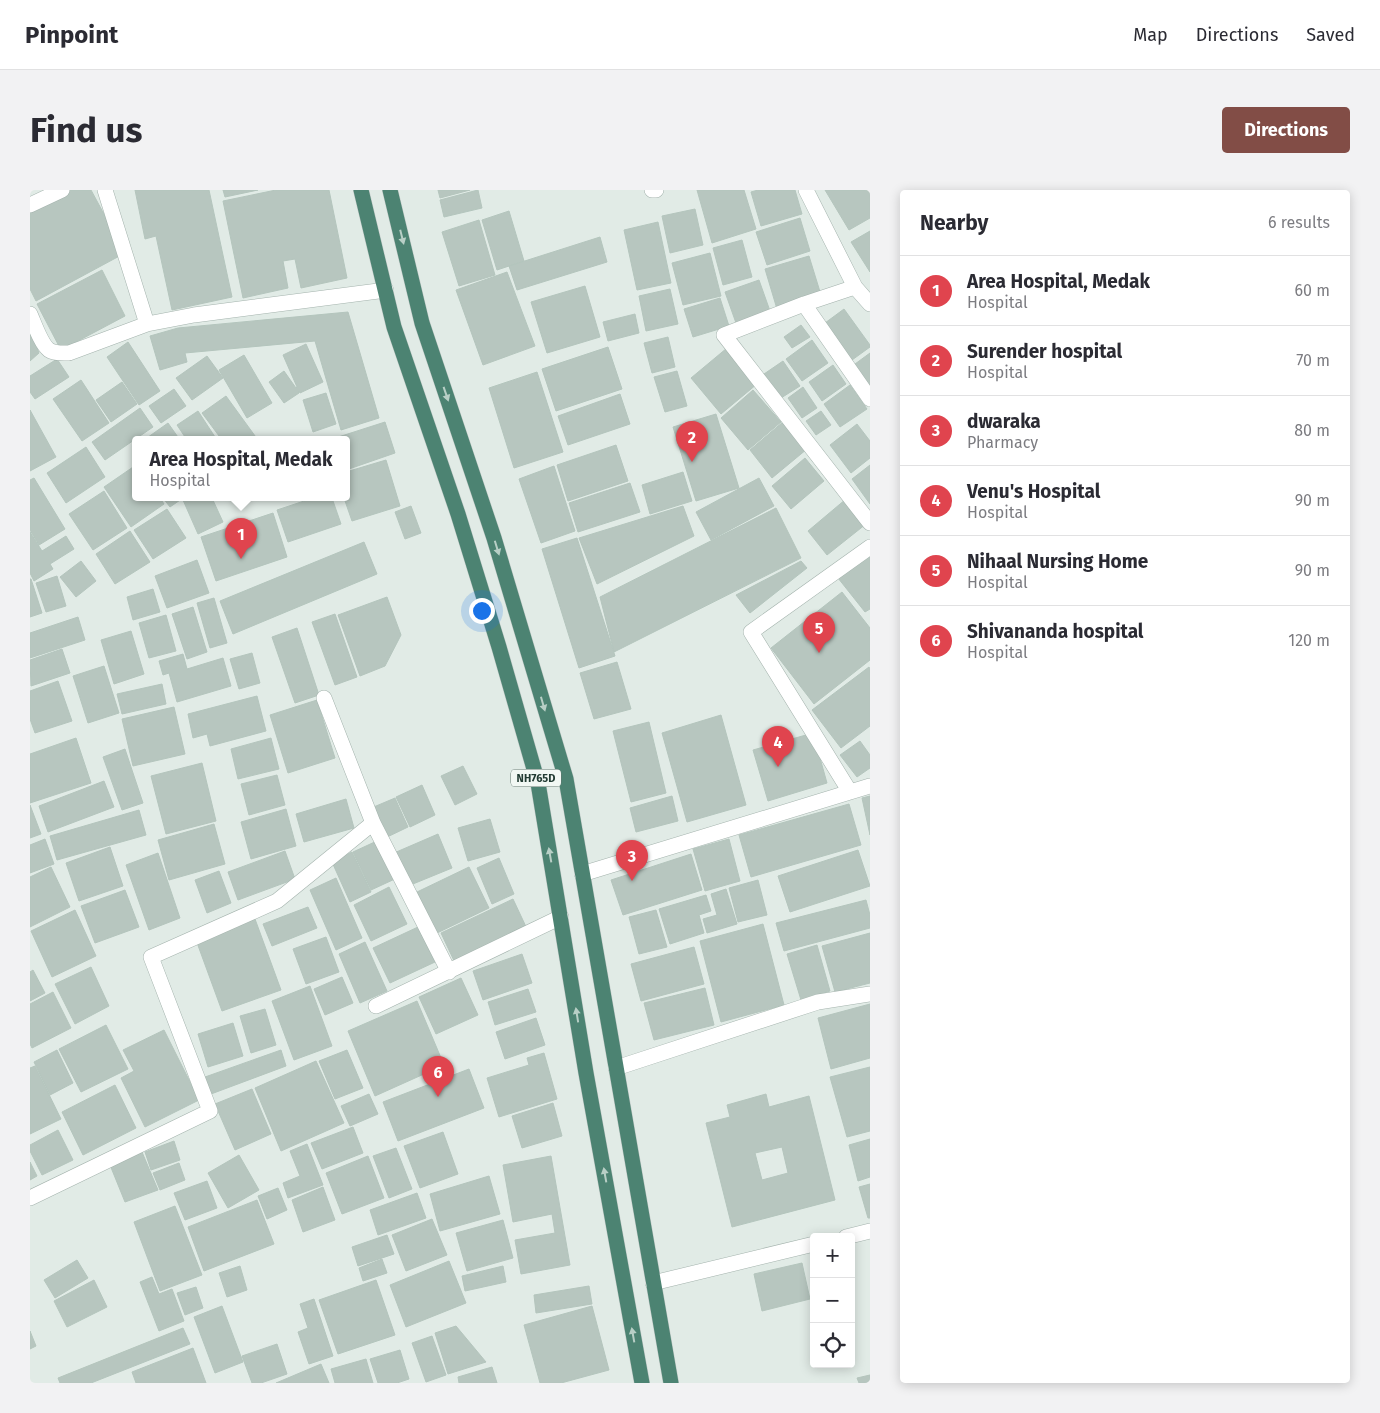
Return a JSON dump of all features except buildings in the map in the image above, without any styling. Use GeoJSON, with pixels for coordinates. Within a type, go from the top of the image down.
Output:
{"type":"FeatureCollection","features":[{"type":"Feature","properties":{"kind":"highway","name":"NH765D"},"geometry":{"type":"LineString","coordinates":[[361,190],[394,327],[458,514],[538,783],[586,1073],[642,1383]]}},
{"type":"Feature","properties":{"kind":"highway","name":"NH765D"},"geometry":{"type":"LineString","coordinates":[[390,190],[422,323],[494,538],[566,779],[671,1383]]}},
{"type":"Feature","properties":{"kind":"street"},"geometry":{"type":"LineString","coordinates":[[30,205],[62,190]]}},
{"type":"Feature","properties":{"kind":"street"},"geometry":{"type":"LineString","coordinates":[[105,190],[147,324]]}},
{"type":"Feature","properties":{"kind":"street"},"geometry":{"type":"LineString","coordinates":[[806,190],[855,286],[870,304]]}},
{"type":"Feature","properties":{"kind":"street"},"geometry":{"type":"LineString","coordinates":[[855,286],[724,335],[870,523]]}},
{"type":"Feature","properties":{"kind":"street"},"geometry":{"type":"LineString","coordinates":[[30,314],[48,350],[59,354],[69,353],[147,324],[194,315],[386,290]]}},
{"type":"Feature","properties":{"kind":"street"},"geometry":{"type":"LineString","coordinates":[[804,304],[870,399]]}},
{"type":"Feature","properties":{"kind":"street"},"geometry":{"type":"LineString","coordinates":[[850,792],[751,632],[870,547]]}},
{"type":"Feature","properties":{"kind":"street"},"geometry":{"type":"LineString","coordinates":[[324,698],[373,823],[449,972]]}},
{"type":"Feature","properties":{"kind":"street"},"geometry":{"type":"LineString","coordinates":[[582,874],[870,786]]}},
{"type":"Feature","properties":{"kind":"street"},"geometry":{"type":"LineString","coordinates":[[30,1198],[210,1110],[151,958],[277,901],[373,823]]}},
{"type":"Feature","properties":{"kind":"street"},"geometry":{"type":"LineString","coordinates":[[376,1006],[561,917]]}},
{"type":"Feature","properties":{"kind":"street"},"geometry":{"type":"LineString","coordinates":[[616,1068],[818,1002],[870,994]]}},
{"type":"Feature","properties":{"kind":"street"},"geometry":{"type":"LineString","coordinates":[[855,1235],[870,1231]]}},
{"type":"Feature","properties":{"kind":"street"},"geometry":{"type":"LineString","coordinates":[[653,1283],[810,1245]]}},
{"type":"Feature","properties":{"kind":"place","name":"Surender hospital"},"geometry":{"type":"Point","coordinates":[692,462]}},
{"type":"Feature","properties":{"kind":"place","name":"Area Hospital, Medak"},"geometry":{"type":"Point","coordinates":[241,559]}},
{"type":"Feature","properties":{"kind":"place","name":"Nihaal Nursing Home"},"geometry":{"type":"Point","coordinates":[819,653]}},
{"type":"Feature","properties":{"kind":"place","name":"Venu's Hospital"},"geometry":{"type":"Point","coordinates":[778,767]}},
{"type":"Feature","properties":{"kind":"place","name":"dwaraka"},"geometry":{"type":"Point","coordinates":[632,881]}},
{"type":"Feature","properties":{"kind":"place","name":"Shivananda hospital"},"geometry":{"type":"Point","coordinates":[438,1097]}}]}
